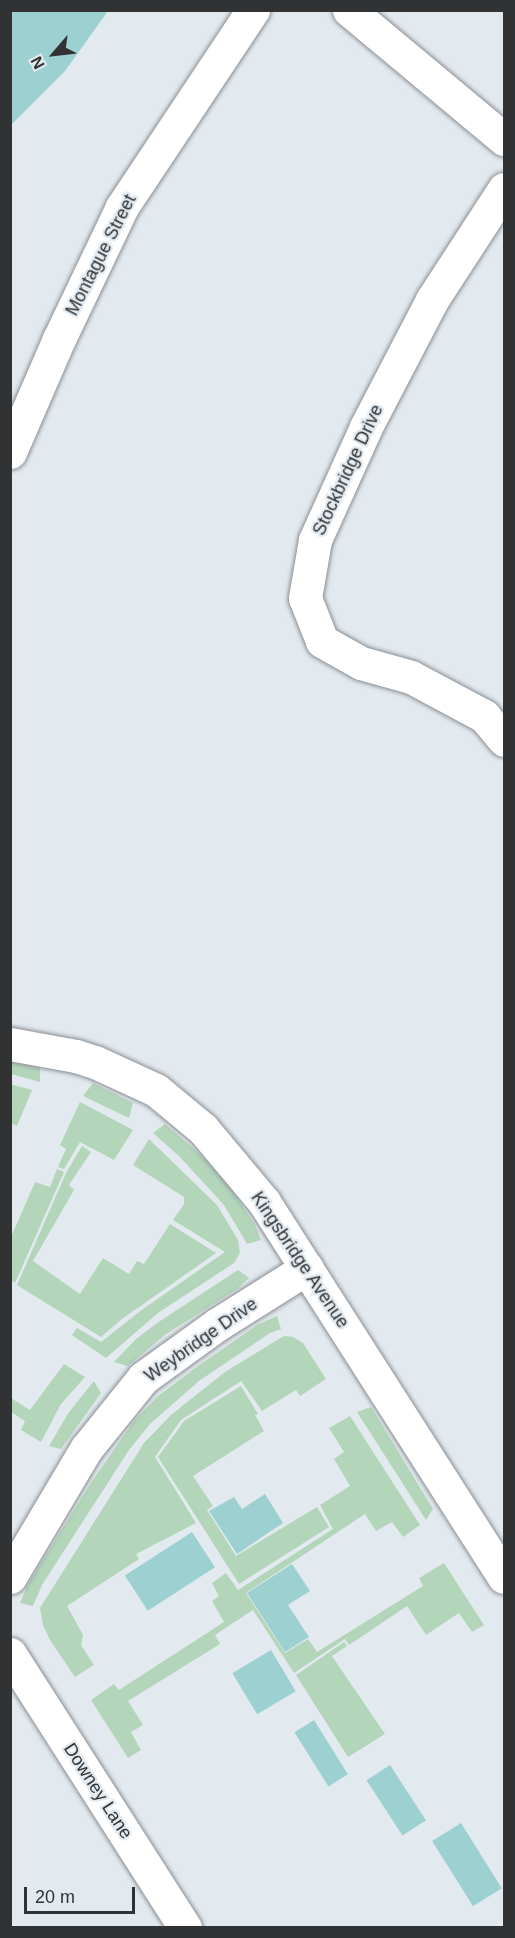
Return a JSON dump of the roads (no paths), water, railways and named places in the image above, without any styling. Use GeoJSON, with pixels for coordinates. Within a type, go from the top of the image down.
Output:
{"type":"FeatureCollection","features":[{"type":"Feature","properties":{"kind":"street","name":"Montague Street"},"geometry":{"type":"LineString","coordinates":[[10,452],[59,339],[122,207],[253,10]]}},
{"type":"Feature","properties":{"kind":"street"},"geometry":{"type":"LineString","coordinates":[[350,10],[504,139]]}},
{"type":"Feature","properties":{"kind":"street","name":"Stockbridge Drive"},"geometry":{"type":"LineString","coordinates":[[504,189],[432,300],[366,427],[315,540],[305,598],[322,641],[361,663],[422,682],[484,716],[504,740]]}},
{"type":"Feature","properties":{"kind":"street","name":"Kingsbridge Avenue"},"geometry":{"type":"LineString","coordinates":[[10,1044],[76,1056],[156,1090],[203,1129],[264,1202],[504,1577]]}},
{"type":"Feature","properties":{"kind":"street","name":"Weybridge Drive"},"geometry":{"type":"LineString","coordinates":[[10,1577],[86,1449],[143,1378],[218,1324],[307,1268]]}},
{"type":"Feature","properties":{"kind":"street","name":"Downey Lane"},"geometry":{"type":"LineString","coordinates":[[10,1654],[185,1928]]}},
{"type":"Feature","properties":{"kind":"water"},"geometry":{"type":"Polygon","coordinates":[[[11,10],[108,11],[65,71],[11,125],[11,10]]]}},
{"type":"Feature","properties":{"kind":"water"},"geometry":{"type":"Polygon","coordinates":[[[265,1494],[283,1523],[237,1554],[209,1511],[234,1497],[242,1509],[265,1494]]]}},
{"type":"Feature","properties":{"kind":"water"},"geometry":{"type":"Polygon","coordinates":[[[192,1532],[215,1567],[148,1611],[125,1576],[192,1532]]]}},
{"type":"Feature","properties":{"kind":"water"},"geometry":{"type":"Polygon","coordinates":[[[292,1564],[310,1591],[288,1605],[309,1637],[285,1652],[247,1593],[292,1564]]]}},
{"type":"Feature","properties":{"kind":"water"},"geometry":{"type":"Polygon","coordinates":[[[271,1650],[296,1691],[257,1714],[232,1673],[271,1650]]]}},
{"type":"Feature","properties":{"kind":"water"},"geometry":{"type":"Polygon","coordinates":[[[314,1720],[348,1774],[328,1786],[294,1732],[314,1720]]]}},
{"type":"Feature","properties":{"kind":"water"},"geometry":{"type":"Polygon","coordinates":[[[390,1765],[426,1820],[402,1836],[367,1780],[390,1765]]]}},
{"type":"Feature","properties":{"kind":"water"},"geometry":{"type":"Polygon","coordinates":[[[461,1823],[502,1888],[473,1906],[432,1841],[461,1823]]]}}]}
